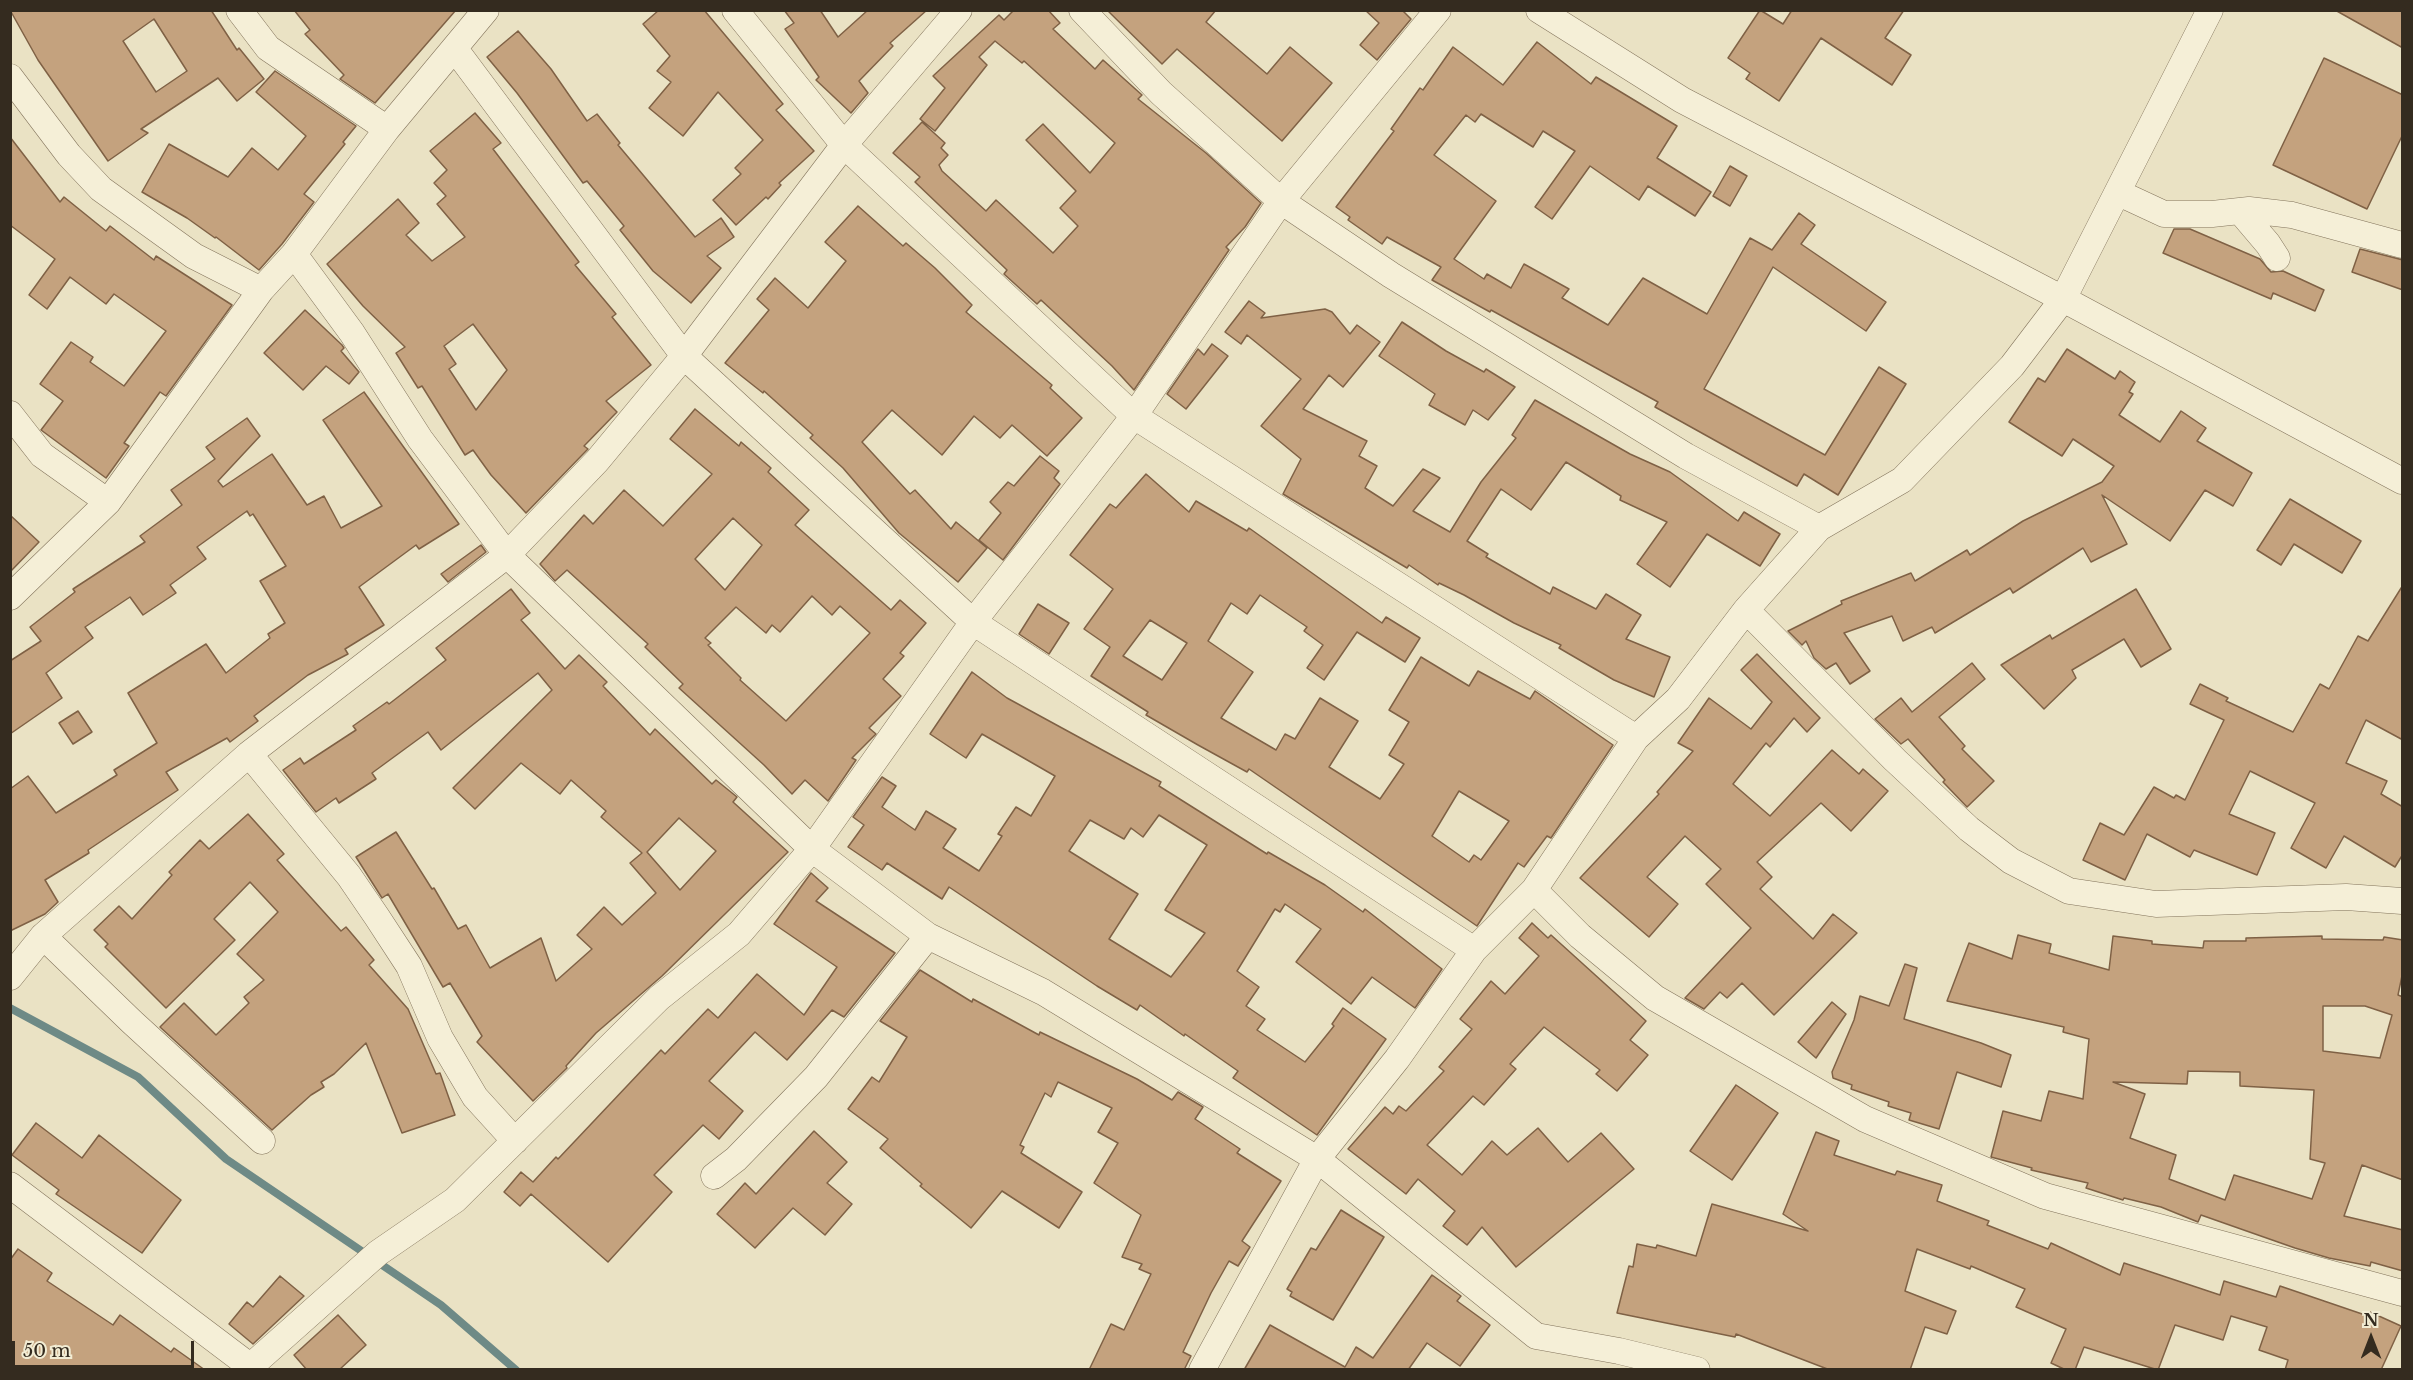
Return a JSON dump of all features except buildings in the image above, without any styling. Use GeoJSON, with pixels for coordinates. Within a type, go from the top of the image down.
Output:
{"type":"FeatureCollection","features":[{"type":"Feature","properties":{"kind":"street"},"geometry":{"type":"LineString","coordinates":[[239,10],[268,48],[387,129]]}},
{"type":"Feature","properties":{"kind":"street"},"geometry":{"type":"LineString","coordinates":[[10,597],[108,502],[261,290],[294,254],[387,129],[486,10]]}},
{"type":"Feature","properties":{"kind":"street"},"geometry":{"type":"LineString","coordinates":[[735,10],[844,146],[1134,416],[1636,738]]}},
{"type":"Feature","properties":{"kind":"street"},"geometry":{"type":"LineString","coordinates":[[10,976],[43,936],[249,754],[507,555],[597,461],[684,356],[844,146],[959,10]]}},
{"type":"Feature","properties":{"kind":"street"},"geometry":{"type":"LineString","coordinates":[[1082,10],[1161,93],[1281,201],[1391,275],[1686,456],[1819,528]]}},
{"type":"Feature","properties":{"kind":"street"},"geometry":{"type":"LineString","coordinates":[[10,1185],[253,1368],[368,1261],[455,1200],[659,998],[739,934],[812,849],[973,622],[1134,416],[1281,201],[1438,10]]}},
{"type":"Feature","properties":{"kind":"street"},"geometry":{"type":"LineString","coordinates":[[1539,10],[1682,100],[2063,299],[2403,481]]}},
{"type":"Feature","properties":{"kind":"street"},"geometry":{"type":"LineString","coordinates":[[1202,1370],[1317,1159],[1397,1059],[1474,950],[1534,890],[1636,738],[1678,699],[1746,610],[1819,528],[1902,480],[2012,366],[2063,299],[2210,10]]}},
{"type":"Feature","properties":{"kind":"street"},"geometry":{"type":"LineString","coordinates":[[454,49],[684,356],[973,622],[1474,950]]}},
{"type":"Feature","properties":{"kind":"street"},"geometry":{"type":"LineString","coordinates":[[10,77],[69,155],[101,189],[194,256],[261,290]]}},
{"type":"Feature","properties":{"kind":"street"},"geometry":{"type":"LineString","coordinates":[[2121,194],[2164,214],[2212,214],[2240,211],[2292,215],[2403,245]]}},
{"type":"Feature","properties":{"kind":"street"},"geometry":{"type":"LineString","coordinates":[[2240,211],[2277,258]]}},
{"type":"Feature","properties":{"kind":"street"},"geometry":{"type":"LineString","coordinates":[[294,254],[352,333],[420,439],[507,555],[812,849],[928,936],[1043,992],[1317,1159],[1536,1336],[1619,1351],[1697,1370]]}},
{"type":"Feature","properties":{"kind":"street"},"geometry":{"type":"LineString","coordinates":[[10,414],[42,455],[108,502]]}},
{"type":"Feature","properties":{"kind":"street"},"geometry":{"type":"LineString","coordinates":[[1746,610],[1894,760],[1969,829],[2011,861],[2069,891],[2156,904],[2346,897],[2403,901]]}},
{"type":"Feature","properties":{"kind":"street"},"geometry":{"type":"LineString","coordinates":[[249,754],[355,884],[409,966],[440,1038],[475,1097],[515,1142]]}},
{"type":"Feature","properties":{"kind":"street"},"geometry":{"type":"LineString","coordinates":[[1534,890],[1580,936],[1655,998],[1864,1119],[2045,1196],[2403,1293]]}},
{"type":"Feature","properties":{"kind":"street"},"geometry":{"type":"LineString","coordinates":[[43,936],[132,1022],[262,1141]]}},
{"type":"Feature","properties":{"kind":"street"},"geometry":{"type":"LineString","coordinates":[[714,1176],[736,1160],[816,1077],[928,936]]}},
{"type":"Feature","properties":{"kind":"waterway"},"geometry":{"type":"LineString","coordinates":[[10,1008],[138,1077],[226,1159],[441,1305],[516,1370]]}}]}
